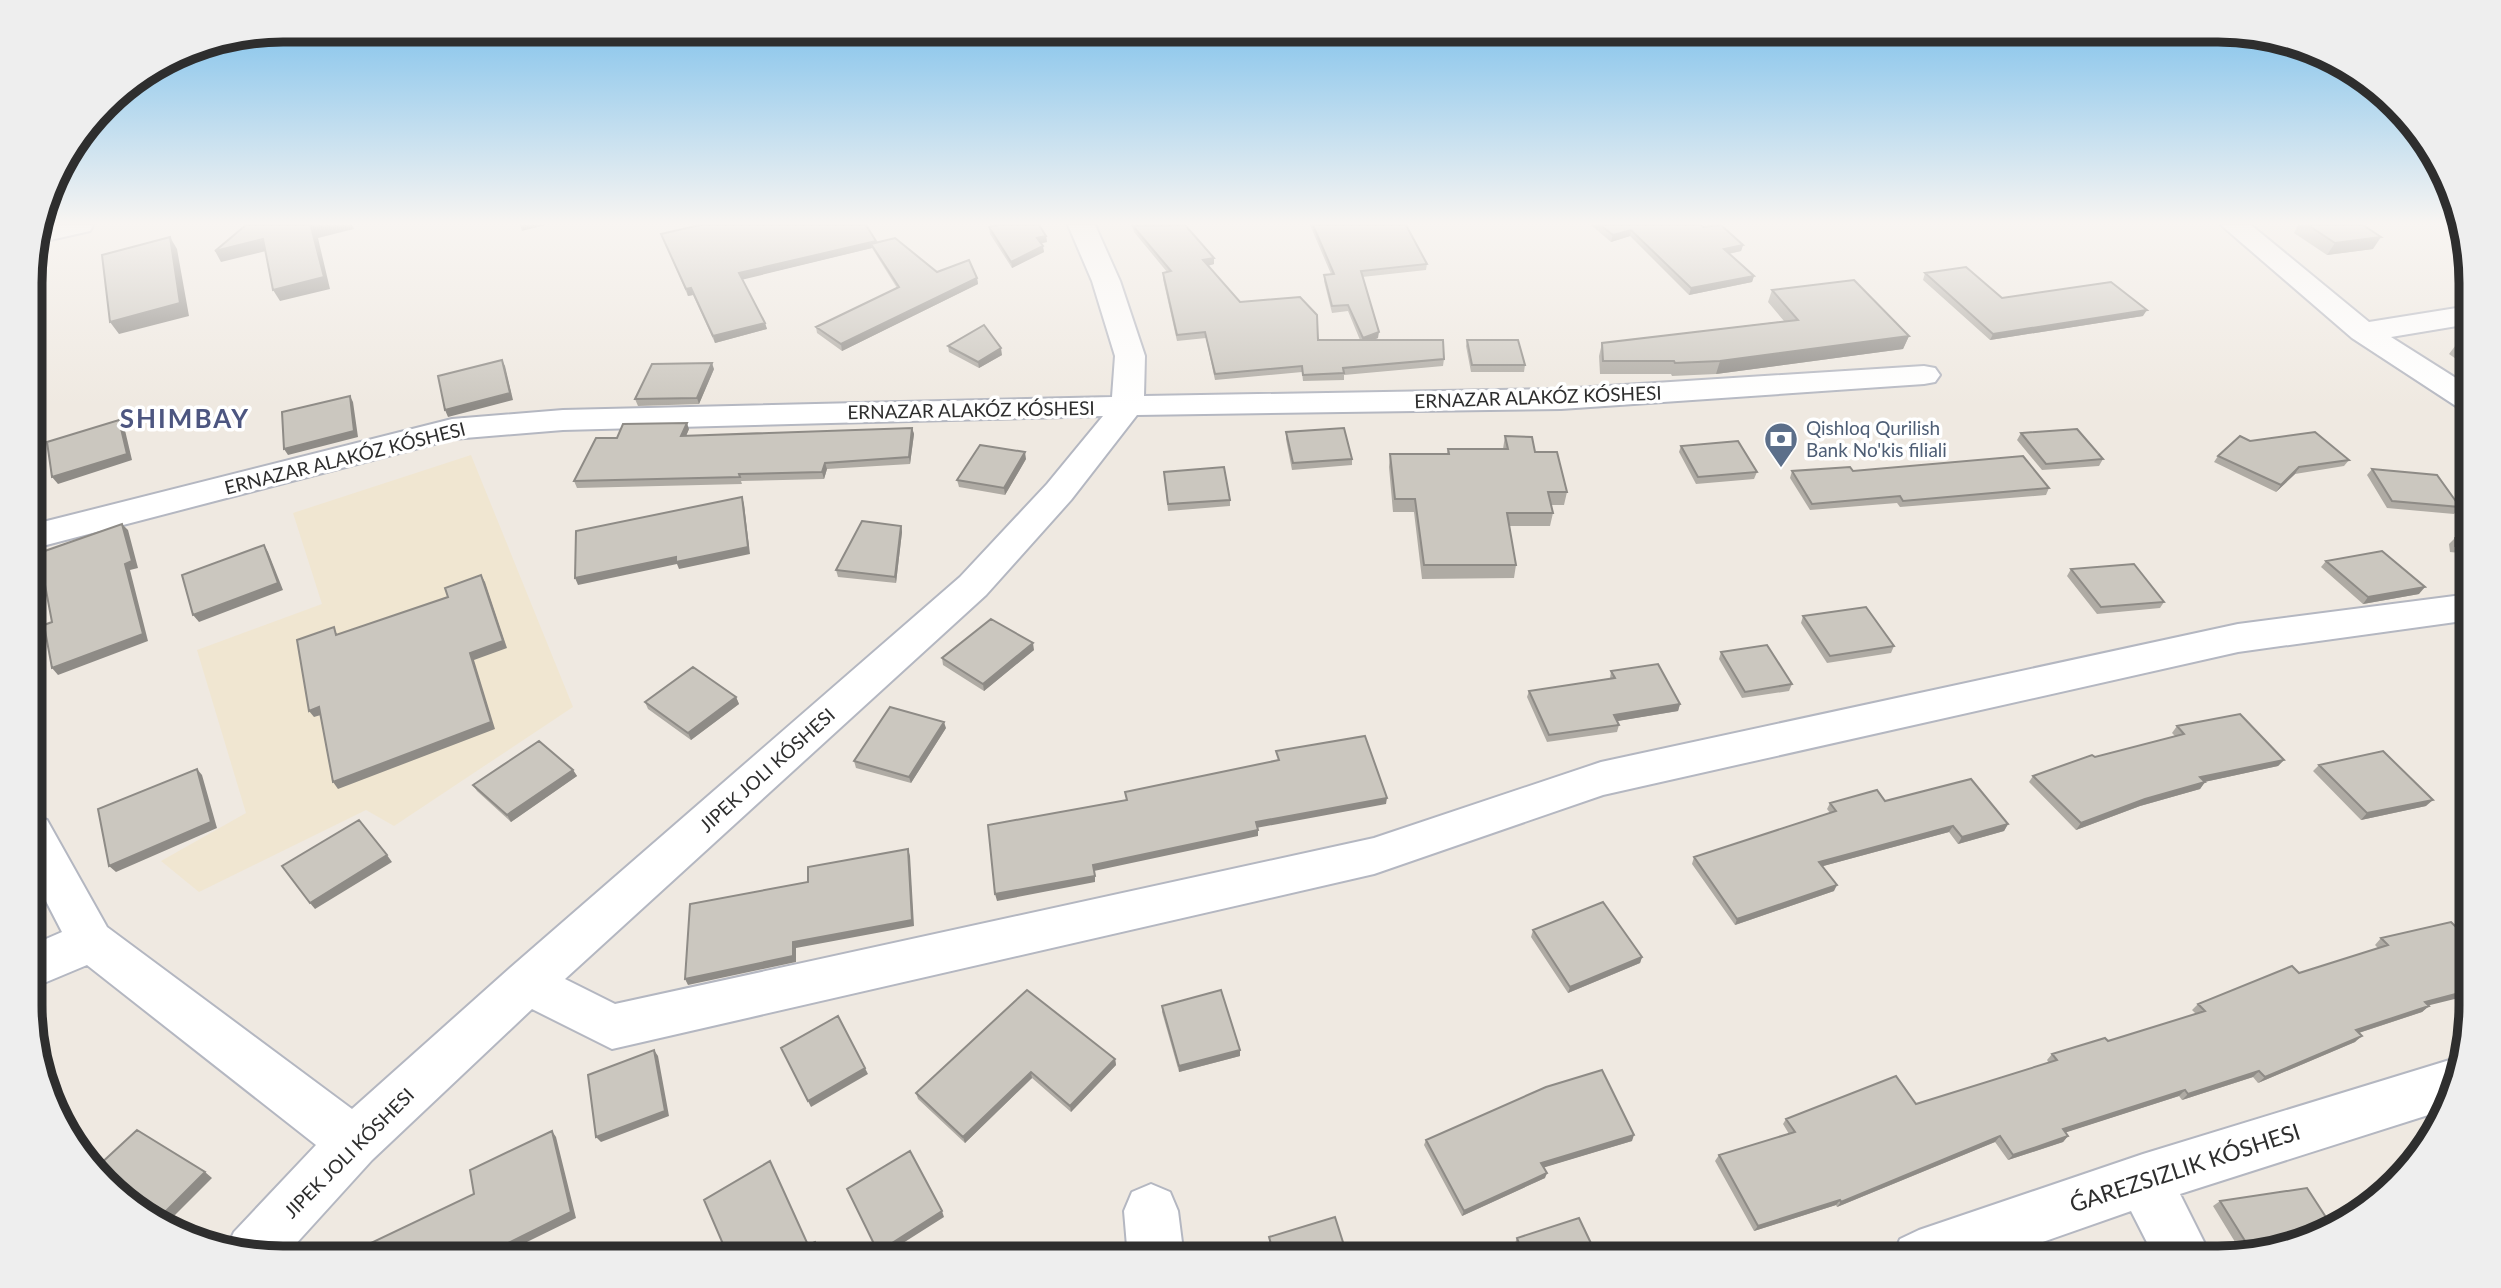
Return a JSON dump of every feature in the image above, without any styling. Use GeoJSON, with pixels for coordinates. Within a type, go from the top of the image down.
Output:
{"type":"FeatureCollection","features":[{"type":"Feature","properties":{"kind":"street"},"geometry":{"type":"LineString","coordinates":[[259,1244],[354,1142],[527,983],[972,586],[1059,492],[1128,406],[1130,356],[1107,285]]}},
{"type":"Feature","properties":{"kind":"street"},"geometry":{"type":"LineString","coordinates":[[2306,285],[2363,332],[2459,394]]}},
{"type":"Feature","properties":{"kind":"street"},"geometry":{"type":"LineString","coordinates":[[2363,332],[2459,317]]}},
{"type":"Feature","properties":{"kind":"street","name":"ERNAZAR ALAKÓZ KÓSHESI"},"geometry":{"type":"LineString","coordinates":[[43,534],[452,429],[564,420],[1128,406],[1561,400],[1924,375]]}},
{"type":"Feature","properties":{"kind":"street"},"geometry":{"type":"LineString","coordinates":[[527,983],[612,1027],[1374,856],[1601,779],[2238,638],[2459,608]]}},
{"type":"Feature","properties":{"kind":"street"},"geometry":{"type":"LineString","coordinates":[[42,852],[91,941],[354,1142]]}},
{"type":"Feature","properties":{"kind":"street"},"geometry":{"type":"LineString","coordinates":[[42,963],[91,941]]}},
{"type":"Feature","properties":{"kind":"street","name":"ǴAREZSIZLIK KÓSHESI"},"geometry":{"type":"LineString","coordinates":[[1956,1245],[2143,1180],[2445,1086]]}},
{"type":"Feature","properties":{"kind":"street"},"geometry":{"type":"LineString","coordinates":[[2143,1180],[2178,1245]]}},
{"type":"Feature","properties":{"kind":"shaded area"},"geometry":{"type":"Polygon","coordinates":[[[471,455],[573,707],[394,826],[366,810],[199,892],[161,861],[246,813],[197,650],[322,604],[293,513],[471,455]]]}},
{"type":"Feature","properties":{"kind":"building"},"geometry":{"type":"Polygon","coordinates":[[[106,285],[177,285],[180,303],[110,322],[106,285]]]}},
{"type":"Feature","properties":{"kind":"building"},"geometry":{"type":"Polygon","coordinates":[[[272,285],[292,285],[273,290],[272,285]]]}},
{"type":"Feature","properties":{"kind":"building"},"geometry":{"type":"Polygon","coordinates":[[[684,285],[745,285],[765,323],[713,336],[691,288],[686,289],[684,285]]]}},
{"type":"Feature","properties":{"kind":"building"},"geometry":{"type":"Polygon","coordinates":[[[898,285],[962,285],[841,344],[816,327],[899,287],[898,285]]]}},
{"type":"Feature","properties":{"kind":"building"},"geometry":{"type":"Polygon","coordinates":[[[1166,285],[1225,285],[1240,302],[1300,297],[1317,315],[1318,340],[1443,340],[1444,359],[1343,368],[1344,373],[1303,375],[1302,366],[1215,374],[1205,332],[1177,335],[1166,285]]]}},
{"type":"Feature","properties":{"kind":"building"},"geometry":{"type":"Polygon","coordinates":[[[1327,285],[1365,285],[1379,332],[1363,338],[1348,305],[1332,306],[1327,285]]]}},
{"type":"Feature","properties":{"kind":"building"},"geometry":{"type":"Polygon","coordinates":[[[1812,285],[1859,285],[1909,336],[1720,361],[1603,361],[1602,343],[1798,320],[1772,290],[1812,285]]]}},
{"type":"Feature","properties":{"kind":"building"},"geometry":{"type":"Polygon","coordinates":[[[1938,285],[1987,285],[2002,298],[2090,285],[2115,285],[2147,310],[1993,334],[1938,285]]]}},
{"type":"Feature","properties":{"kind":"building"},"geometry":{"type":"Polygon","coordinates":[[[984,325],[1001,348],[978,362],[948,346],[984,325]]]}},
{"type":"Feature","properties":{"kind":"building"},"geometry":{"type":"Polygon","coordinates":[[[1467,340],[1518,340],[1525,365],[1472,365],[1467,340]]]}},
{"type":"Feature","properties":{"kind":"building"},"geometry":{"type":"Polygon","coordinates":[[[502,360],[510,393],[445,410],[438,376],[502,360]]]}},
{"type":"Feature","properties":{"kind":"building"},"geometry":{"type":"Polygon","coordinates":[[[712,363],[697,398],[635,399],[652,364],[712,363]]]}},
{"type":"Feature","properties":{"kind":"building"},"geometry":{"type":"Polygon","coordinates":[[[350,396],[354,431],[284,449],[282,412],[350,396]]]}},
{"type":"Feature","properties":{"kind":"building"},"geometry":{"type":"Polygon","coordinates":[[[119,420],[127,454],[52,477],[47,442],[119,420]]]}},
{"type":"Feature","properties":{"kind":"building"},"geometry":{"type":"Polygon","coordinates":[[[687,423],[681,436],[912,428],[909,457],[825,463],[822,472],[574,481],[596,438],[617,438],[623,424],[687,423]]]}},
{"type":"Feature","properties":{"kind":"building"},"geometry":{"type":"Polygon","coordinates":[[[1344,428],[1352,459],[1293,463],[1286,432],[1344,428]]]}},
{"type":"Feature","properties":{"kind":"building"},"geometry":{"type":"Polygon","coordinates":[[[2077,429],[2103,459],[2046,464],[2021,433],[2077,429]]]}},
{"type":"Feature","properties":{"kind":"building"},"geometry":{"type":"Polygon","coordinates":[[[2315,432],[2349,460],[2299,467],[2281,485],[2218,456],[2240,436],[2250,441],[2315,432]]]}},
{"type":"Feature","properties":{"kind":"building"},"geometry":{"type":"Polygon","coordinates":[[[1505,436],[1532,437],[1535,452],[1557,452],[1567,492],[1548,492],[1553,513],[1507,513],[1516,565],[1424,565],[1415,499],[1395,499],[1390,454],[1449,454],[1448,449],[1508,449],[1505,436]]]}},
{"type":"Feature","properties":{"kind":"building"},"geometry":{"type":"Polygon","coordinates":[[[1738,441],[1757,472],[1698,477],[1681,446],[1738,441]]]}},
{"type":"Feature","properties":{"kind":"building"},"geometry":{"type":"Polygon","coordinates":[[[980,445],[1025,452],[1004,488],[957,480],[980,445]]]}},
{"type":"Feature","properties":{"kind":"building"},"geometry":{"type":"Polygon","coordinates":[[[2023,456],[2049,488],[1903,501],[1900,496],[1812,504],[1792,471],[1850,467],[1853,471],[2023,456]]]}},
{"type":"Feature","properties":{"kind":"building"},"geometry":{"type":"Polygon","coordinates":[[[1224,467],[1230,500],[1168,504],[1164,472],[1224,467]]]}},
{"type":"Feature","properties":{"kind":"building"},"geometry":{"type":"Polygon","coordinates":[[[2372,469],[2437,475],[2459,507],[2392,501],[2372,469]]]}},
{"type":"Feature","properties":{"kind":"building"},"geometry":{"type":"Polygon","coordinates":[[[742,497],[748,547],[676,562],[676,557],[575,578],[576,531],[742,497]]]}},
{"type":"Feature","properties":{"kind":"building"},"geometry":{"type":"Polygon","coordinates":[[[862,521],[901,526],[895,577],[836,570],[862,521]]]}},
{"type":"Feature","properties":{"kind":"building"},"geometry":{"type":"Polygon","coordinates":[[[122,524],[132,561],[125,564],[143,634],[52,668],[44,625],[52,622],[43,572],[43,552],[122,524]]]}},
{"type":"Feature","properties":{"kind":"building"},"geometry":{"type":"Polygon","coordinates":[[[2459,537],[2459,546],[2455,546],[2455,538],[2459,537]]]}},
{"type":"Feature","properties":{"kind":"building"},"geometry":{"type":"Polygon","coordinates":[[[264,545],[278,583],[193,615],[182,575],[264,545]]]}},
{"type":"Feature","properties":{"kind":"building"},"geometry":{"type":"Polygon","coordinates":[[[2382,551],[2425,587],[2368,597],[2326,561],[2382,551]]]}},
{"type":"Feature","properties":{"kind":"building"},"geometry":{"type":"Polygon","coordinates":[[[2134,564],[2164,602],[2101,607],[2071,569],[2134,564]]]}},
{"type":"Feature","properties":{"kind":"building"},"geometry":{"type":"Polygon","coordinates":[[[481,575],[503,641],[470,653],[491,722],[333,782],[319,707],[309,711],[297,640],[334,627],[336,635],[448,597],[445,588],[481,575]]]}},
{"type":"Feature","properties":{"kind":"building"},"geometry":{"type":"Polygon","coordinates":[[[1866,607],[1894,646],[1830,656],[1803,616],[1866,607]]]}},
{"type":"Feature","properties":{"kind":"building"},"geometry":{"type":"Polygon","coordinates":[[[991,619],[1033,643],[983,684],[942,658],[991,619]]]}},
{"type":"Feature","properties":{"kind":"building"},"geometry":{"type":"Polygon","coordinates":[[[1767,645],[1792,684],[1745,692],[1721,652],[1767,645]]]}},
{"type":"Feature","properties":{"kind":"building"},"geometry":{"type":"Polygon","coordinates":[[[1658,664],[1680,704],[1614,715],[1619,725],[1549,735],[1529,691],[1615,678],[1611,671],[1658,664]]]}},
{"type":"Feature","properties":{"kind":"building"},"geometry":{"type":"Polygon","coordinates":[[[693,667],[736,697],[688,733],[645,702],[693,667]]]}},
{"type":"Feature","properties":{"kind":"building"},"geometry":{"type":"Polygon","coordinates":[[[890,707],[944,722],[909,777],[854,761],[890,707]]]}},
{"type":"Feature","properties":{"kind":"building"},"geometry":{"type":"Polygon","coordinates":[[[2240,714],[2284,760],[2200,777],[2205,782],[2145,799],[2081,823],[2033,776],[2092,755],[2095,757],[2184,734],[2177,726],[2240,714]]]}},
{"type":"Feature","properties":{"kind":"building"},"geometry":{"type":"Polygon","coordinates":[[[1365,736],[1387,798],[1256,822],[1258,830],[1093,865],[1095,876],[995,894],[988,825],[1127,800],[1125,792],[1279,760],[1276,751],[1365,736]]]}},
{"type":"Feature","properties":{"kind":"building"},"geometry":{"type":"Polygon","coordinates":[[[539,741],[573,770],[507,815],[473,785],[539,741]]]}},
{"type":"Feature","properties":{"kind":"building"},"geometry":{"type":"Polygon","coordinates":[[[2383,751],[2433,800],[2367,813],[2319,765],[2383,751]]]}},
{"type":"Feature","properties":{"kind":"building"},"geometry":{"type":"Polygon","coordinates":[[[197,769],[211,822],[109,866],[98,809],[197,769]]]}},
{"type":"Feature","properties":{"kind":"building"},"geometry":{"type":"Polygon","coordinates":[[[1971,779],[2008,824],[1962,837],[1953,826],[1819,862],[1837,885],[1737,919],[1694,857],[1836,811],[1830,803],[1877,790],[1885,801],[1971,779]]]}},
{"type":"Feature","properties":{"kind":"building"},"geometry":{"type":"Polygon","coordinates":[[[359,820],[387,855],[310,903],[282,866],[359,820]]]}},
{"type":"Feature","properties":{"kind":"building"},"geometry":{"type":"Polygon","coordinates":[[[908,849],[912,920],[793,942],[793,956],[685,979],[690,904],[808,882],[808,867],[908,849]]]}},
{"type":"Feature","properties":{"kind":"building"},"geometry":{"type":"Polygon","coordinates":[[[1603,902],[1642,957],[1570,987],[1533,930],[1603,902]]]}},
{"type":"Feature","properties":{"kind":"building"},"geometry":{"type":"Polygon","coordinates":[[[2451,922],[2459,930],[2459,993],[2425,1002],[2429,1006],[2356,1030],[2362,1036],[2265,1077],[2259,1071],[2188,1094],[2185,1090],[2063,1129],[2068,1136],[2013,1155],[2000,1136],[1841,1202],[1840,1200],[1758,1226],[1719,1155],[1795,1132],[1786,1119],[1896,1076],[1916,1104],[2057,1060],[2052,1054],[2105,1038],[2108,1041],[2205,1011],[2198,1004],[2292,966],[2299,973],[2388,945],[2381,938],[2451,922]]]}},
{"type":"Feature","properties":{"kind":"building"},"geometry":{"type":"Polygon","coordinates":[[[1027,990],[1115,1059],[1070,1106],[1031,1072],[963,1137],[916,1093],[1027,990]]]}},
{"type":"Feature","properties":{"kind":"building"},"geometry":{"type":"Polygon","coordinates":[[[1221,990],[1240,1050],[1179,1066],[1162,1006],[1221,990]]]}},
{"type":"Feature","properties":{"kind":"building"},"geometry":{"type":"Polygon","coordinates":[[[838,1016],[865,1068],[808,1101],[781,1048],[838,1016]]]}},
{"type":"Feature","properties":{"kind":"building"},"geometry":{"type":"Polygon","coordinates":[[[654,1050],[665,1111],[596,1137],[588,1075],[654,1050]]]}},
{"type":"Feature","properties":{"kind":"building"},"geometry":{"type":"Polygon","coordinates":[[[1602,1070],[1634,1135],[1541,1163],[1547,1173],[1464,1211],[1426,1140],[1546,1087],[1602,1070]]]}},
{"type":"Feature","properties":{"kind":"building"},"geometry":{"type":"Polygon","coordinates":[[[137,1130],[205,1172],[163,1214],[124,1186],[101,1163],[137,1130]]]}},
{"type":"Feature","properties":{"kind":"building"},"geometry":{"type":"Polygon","coordinates":[[[552,1131],[571,1212],[502,1246],[365,1246],[474,1194],[470,1170],[552,1131]]]}},
{"type":"Feature","properties":{"kind":"building"},"geometry":{"type":"Polygon","coordinates":[[[910,1151],[942,1211],[888,1246],[875,1246],[847,1189],[910,1151]]]}},
{"type":"Feature","properties":{"kind":"building"},"geometry":{"type":"Polygon","coordinates":[[[770,1161],[808,1245],[815,1242],[816,1246],[724,1246],[704,1200],[770,1161]]]}},
{"type":"Feature","properties":{"kind":"building"},"geometry":{"type":"Polygon","coordinates":[[[2307,1188],[2327,1220],[2296,1233],[2247,1243],[2220,1201],[2307,1188]]]}},
{"type":"Feature","properties":{"kind":"building"},"geometry":{"type":"Polygon","coordinates":[[[1335,1217],[1344,1245],[1271,1245],[1269,1237],[1335,1217]]]}},
{"type":"Feature","properties":{"kind":"building"},"geometry":{"type":"Polygon","coordinates":[[[1579,1218],[1592,1245],[1520,1245],[1517,1238],[1579,1218]]]}},
{"type":"Feature","properties":{"kind":"place","name":"Qishloq Qurilish Bank No'kis filiali"},"geometry":{"type":"Point","coordinates":[1781,469]}},
{"type":"Feature","properties":{"kind":"district","name":"SHIMBAY"},"geometry":{"type":"Point","coordinates":[185,419]}}]}
